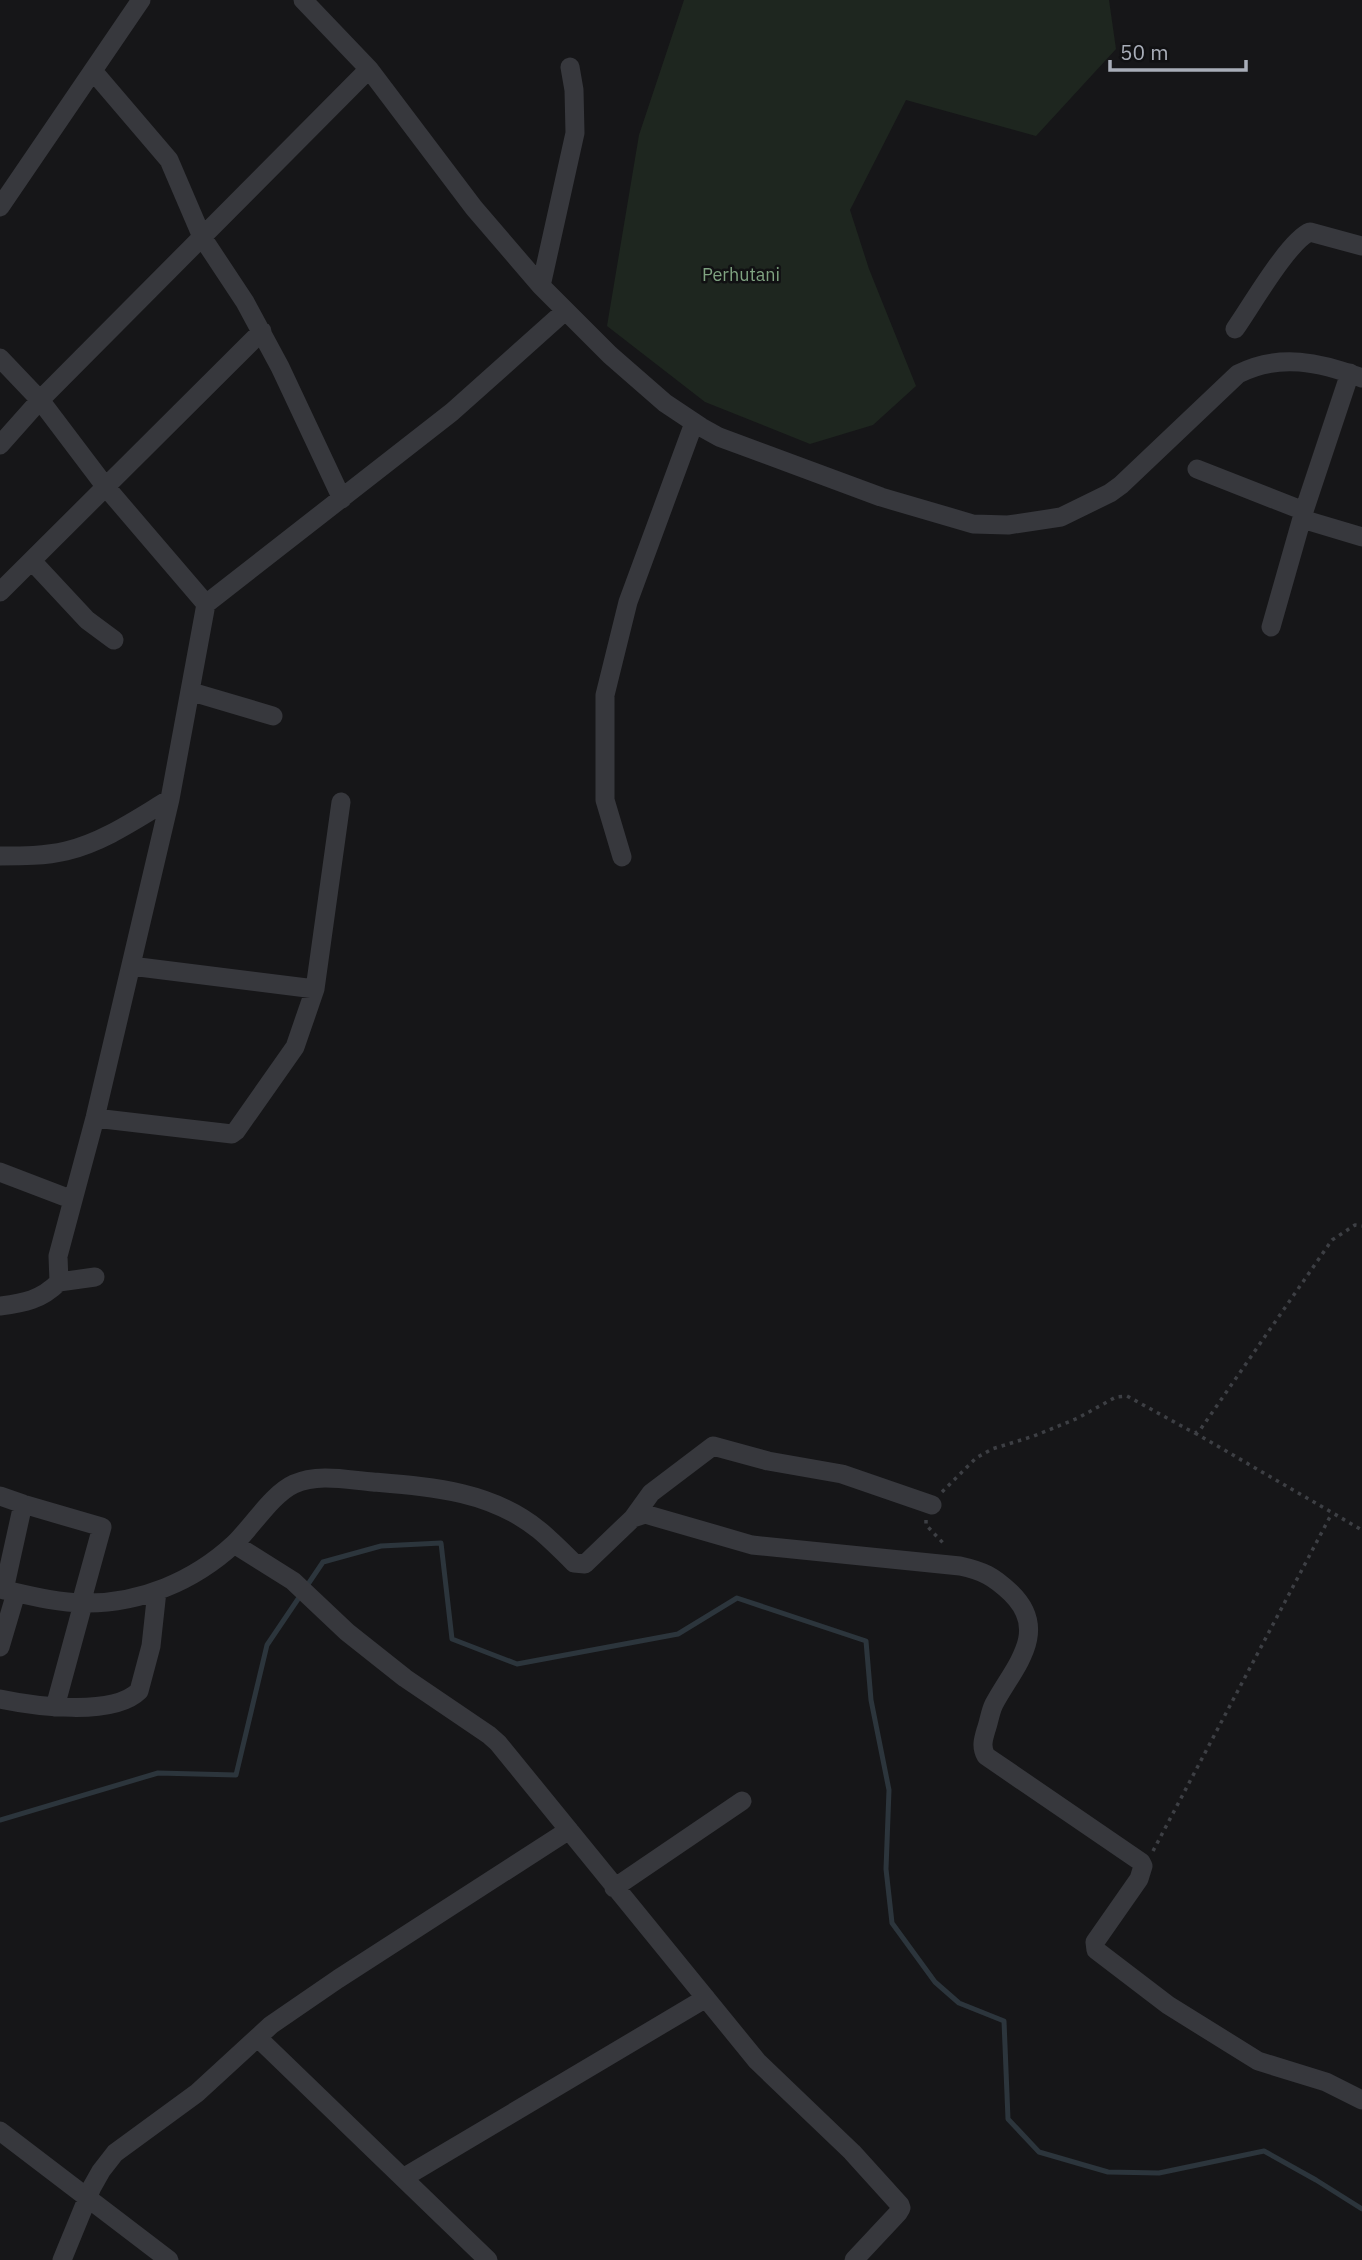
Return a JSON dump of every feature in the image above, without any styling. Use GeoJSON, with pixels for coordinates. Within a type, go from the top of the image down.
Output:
{"type":"FeatureCollection","features":[{"type":"Feature","properties":{"kind":"street"},"geometry":{"type":"LineString","coordinates":[[0,207],[141,0]]}},
{"type":"Feature","properties":{"kind":"street"},"geometry":{"type":"LineString","coordinates":[[303,0],[369,69],[474,208],[541,286],[610,355],[658,397],[719,437],[881,497],[962,522],[1008,525],[1061,517],[1110,493],[1238,374],[1249,368],[1278,360],[1308,362],[1356,376],[1303,515],[1271,627]]}},
{"type":"Feature","properties":{"kind":"street"},"geometry":{"type":"LineString","coordinates":[[541,286],[575,132],[574,90],[570,66]]}},
{"type":"Feature","properties":{"kind":"street"},"geometry":{"type":"LineString","coordinates":[[0,445],[40,400],[369,69]]}},
{"type":"Feature","properties":{"kind":"street"},"geometry":{"type":"LineString","coordinates":[[93,71],[169,160],[202,237],[262,331],[342,499]]}},
{"type":"Feature","properties":{"kind":"street"},"geometry":{"type":"LineString","coordinates":[[1236,329],[1297,240],[1304,234],[1310,232],[1362,246]]}},
{"type":"Feature","properties":{"kind":"street"},"geometry":{"type":"LineString","coordinates":[[59,1282],[58,1256],[95,1118],[170,799],[206,604],[452,412],[565,311]]}},
{"type":"Feature","properties":{"kind":"street"},"geometry":{"type":"LineString","coordinates":[[0,592],[262,331]]}},
{"type":"Feature","properties":{"kind":"street"},"geometry":{"type":"LineString","coordinates":[[0,358],[40,400],[105,486],[206,604]]}},
{"type":"Feature","properties":{"kind":"street"},"geometry":{"type":"LineString","coordinates":[[622,857],[605,800],[605,695],[628,602],[694,423]]}},
{"type":"Feature","properties":{"kind":"street"},"geometry":{"type":"LineString","coordinates":[[1197,469],[1303,515],[1362,537]]}},
{"type":"Feature","properties":{"kind":"street"},"geometry":{"type":"LineString","coordinates":[[32,561],[87,621],[114,640]]}},
{"type":"Feature","properties":{"kind":"street"},"geometry":{"type":"LineString","coordinates":[[191,692],[273,716]]}},
{"type":"Feature","properties":{"kind":"street"},"geometry":{"type":"LineString","coordinates":[[0,856],[65,852],[86,845],[123,828],[170,799]]}},
{"type":"Feature","properties":{"kind":"street"},"geometry":{"type":"LineString","coordinates":[[95,1118],[232,1134],[236,1131],[295,1047],[315,989],[341,802]]}},
{"type":"Feature","properties":{"kind":"street"},"geometry":{"type":"LineString","coordinates":[[131,966],[315,989]]}},
{"type":"Feature","properties":{"kind":"street"},"geometry":{"type":"LineString","coordinates":[[0,1172],[73,1199]]}},
{"type":"Feature","properties":{"kind":"street"},"geometry":{"type":"LineString","coordinates":[[0,1306],[21,1304],[47,1294],[59,1282],[95,1277]]}},
{"type":"Feature","properties":{"kind":"street"},"geometry":{"type":"LineString","coordinates":[[7,1591],[82,1603],[125,1599],[157,1591],[197,1574],[234,1544],[295,1484],[328,1478],[418,1485],[477,1496],[500,1506],[537,1529],[574,1563],[579,1564],[585,1564],[633,1518],[651,1493],[713,1446],[768,1461],[842,1474],[932,1505]]}},
{"type":"Feature","properties":{"kind":"street"},"geometry":{"type":"LineString","coordinates":[[0,1496],[102,1527],[55,1707]]}},
{"type":"Feature","properties":{"kind":"street"},"geometry":{"type":"LineString","coordinates":[[0,1647],[23,1503]]}},
{"type":"Feature","properties":{"kind":"street"},"geometry":{"type":"LineString","coordinates":[[633,1518],[645,1514],[752,1545],[960,1566],[982,1571],[999,1581],[1015,1597],[1025,1613],[1028,1641],[1020,1664],[993,1706],[982,1749],[986,1756],[1141,1862],[1143,1870],[1139,1879],[1095,1942],[1096,1950],[1168,2005],[1258,2061],[1326,2082],[1362,2100]]}},
{"type":"Feature","properties":{"kind":"street"},"geometry":{"type":"LineString","coordinates":[[234,1544],[293,1581],[347,1632],[405,1678],[489,1735],[757,2061],[852,2152],[901,2207],[854,2260]]}},
{"type":"Feature","properties":{"kind":"street"},"geometry":{"type":"LineString","coordinates":[[0,1699],[55,1707],[95,1706],[128,1699],[139,1691],[151,1646],[157,1591]]}},
{"type":"Feature","properties":{"kind":"street"},"geometry":{"type":"LineString","coordinates":[[614,1888],[742,1801]]}},
{"type":"Feature","properties":{"kind":"street"},"geometry":{"type":"LineString","coordinates":[[62,2260],[88,2197],[101,2171],[115,2153],[197,2092],[271,2025],[569,1830]]}},
{"type":"Feature","properties":{"kind":"street"},"geometry":{"type":"LineString","coordinates":[[403,2178],[706,1998]]}},
{"type":"Feature","properties":{"kind":"street"},"geometry":{"type":"LineString","coordinates":[[258,2038],[488,2260]]}},
{"type":"Feature","properties":{"kind":"street"},"geometry":{"type":"LineString","coordinates":[[0,2131],[169,2260]]}},
{"type":"Feature","properties":{"kind":"path"},"geometry":{"type":"LineString","coordinates":[[1195,1433],[1211,1417],[1332,1240],[1356,1225],[1362,1226]]}},
{"type":"Feature","properties":{"kind":"path"},"geometry":{"type":"LineString","coordinates":[[960,1566],[926,1524],[932,1505],[961,1471],[992,1449],[1034,1436],[1078,1418],[1116,1397],[1127,1396],[1362,1530]]}},
{"type":"Feature","properties":{"kind":"path"},"geometry":{"type":"LineString","coordinates":[[1143,1870],[1332,1513]]}},
{"type":"Feature","properties":{"kind":"green space","name":"Perhutani"},"geometry":{"type":"Polygon","coordinates":[[[684,0],[1109,0],[1116,49],[1036,136],[906,100],[850,210],[869,269],[916,386],[873,425],[810,444],[705,402],[607,326],[639,135],[684,0]]]}},
{"type":"Feature","properties":{"kind":"waterway"},"geometry":{"type":"LineString","coordinates":[[0,1820],[158,1773],[236,1775],[267,1645],[323,1562],[381,1546],[441,1543],[452,1639],[517,1664],[678,1634],[737,1598],[866,1641],[871,1700],[889,1790],[886,1869],[892,1923],[935,1982],[959,2003],[1004,2021],[1008,2119],[1039,2152],[1108,2172],[1159,2173],[1264,2151],[1362,2209]]}}]}
